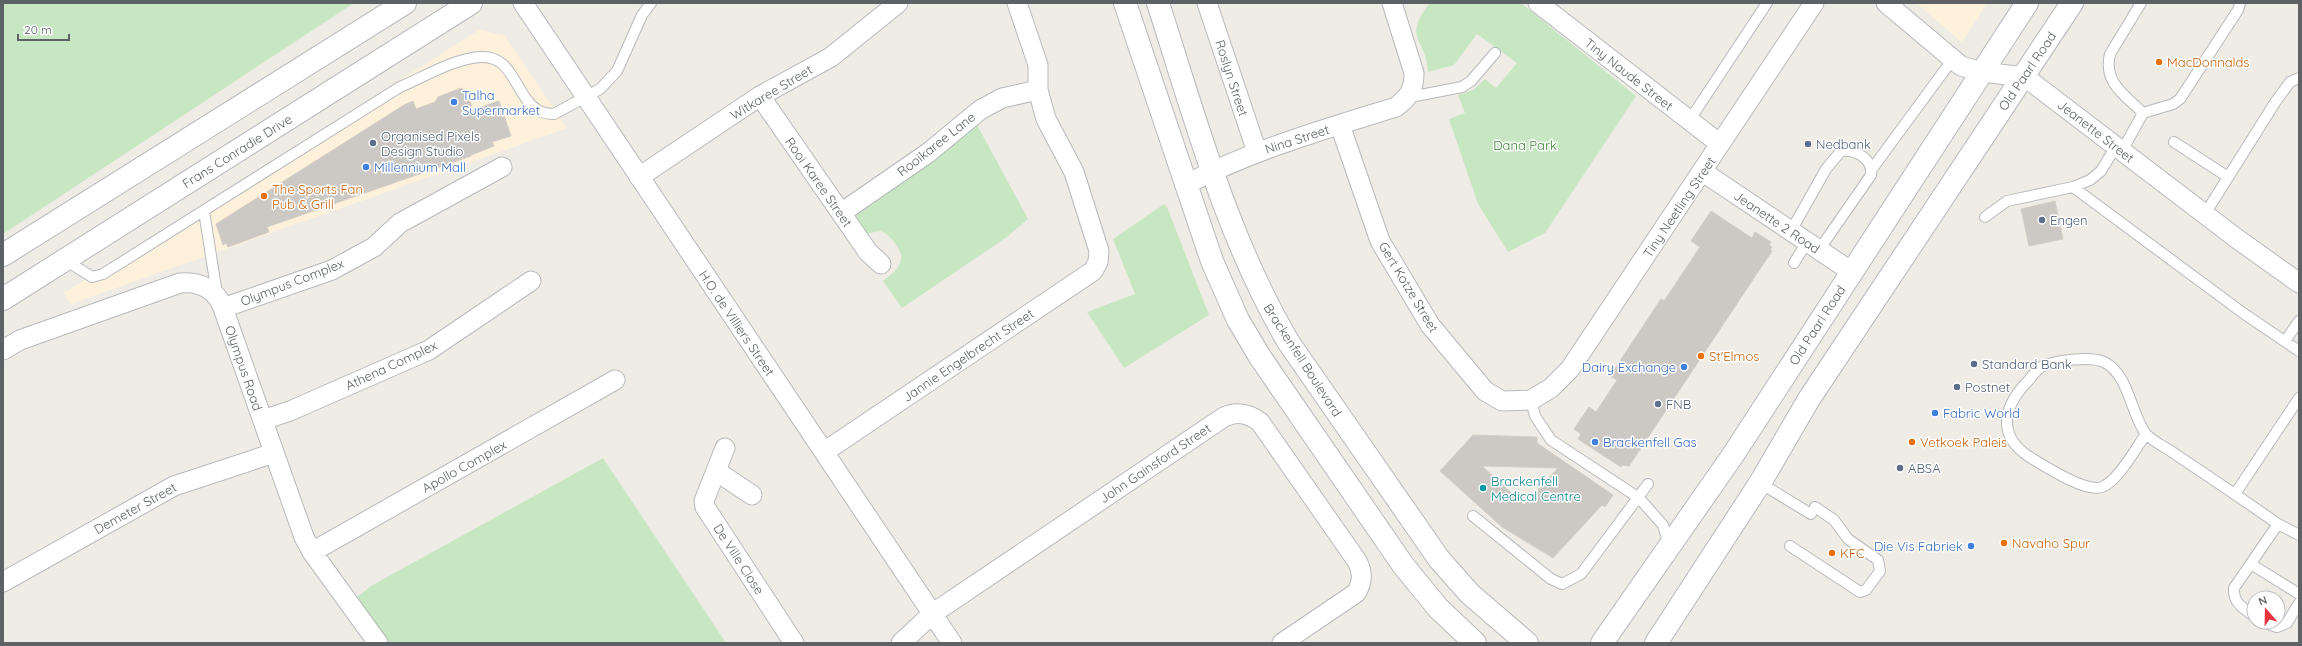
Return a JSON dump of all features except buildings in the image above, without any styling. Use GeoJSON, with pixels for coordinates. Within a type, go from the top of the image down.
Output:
{"type":"FeatureCollection","features":[{"type":"Feature","properties":{"kind":"street"},"geometry":{"type":"LineString","coordinates":[[3,255],[405,3]]}},
{"type":"Feature","properties":{"kind":"street","name":"Frans Conradie Drive"},"geometry":{"type":"LineString","coordinates":[[3,299],[471,3]]}},
{"type":"Feature","properties":{"kind":"street","name":"H.O. de Villiers Street"},"geometry":{"type":"LineString","coordinates":[[523,3],[952,643]]}},
{"type":"Feature","properties":{"kind":"street","name":"Witkaree Street"},"geometry":{"type":"LineString","coordinates":[[639,177],[760,96],[832,57],[898,3]]}},
{"type":"Feature","properties":{"kind":"street"},"geometry":{"type":"LineString","coordinates":[[1018,3],[1038,65],[1038,90]]}},
{"type":"Feature","properties":{"kind":"street"},"geometry":{"type":"LineString","coordinates":[[1125,3],[1185,185],[1223,288],[1238,320],[1260,357],[1403,565],[1438,608],[1475,643]]}},
{"type":"Feature","properties":{"kind":"street","name":"Brackenfell Boulevard"},"geometry":{"type":"LineString","coordinates":[[1158,3],[1212,170],[1253,278],[1289,342],[1439,559],[1470,594],[1527,643]]}},
{"type":"Feature","properties":{"kind":"street","name":"Roslyn Street"},"geometry":{"type":"LineString","coordinates":[[1207,3],[1256,152]]}},
{"type":"Feature","properties":{"kind":"street","name":"Tiny Neetling Street"},"geometry":{"type":"LineString","coordinates":[[1531,400],[1551,388],[1570,369],[1703,172],[1814,3]]}},
{"type":"Feature","properties":{"kind":"street"},"geometry":{"type":"LineString","coordinates":[[1886,3],[1961,66],[1982,72],[2025,76]]}},
{"type":"Feature","properties":{"kind":"street","name":"Old Paarl Road"},"geometry":{"type":"LineString","coordinates":[[1602,643],[1733,455],[2027,3]]}},
{"type":"Feature","properties":{"kind":"street","name":"Old Paarl Road"},"geometry":{"type":"LineString","coordinates":[[1656,643],[1760,483],[1809,398],[1944,192],[2025,76],[2072,3]]}},
{"type":"Feature","properties":{"kind":"street"},"geometry":{"type":"LineString","coordinates":[[1394,4],[1414,73],[1414,84],[1410,97]]}},
{"type":"Feature","properties":{"kind":"street","name":"Tiny Naude Street"},"geometry":{"type":"LineString","coordinates":[[1545,5],[1720,144]]}},
{"type":"Feature","properties":{"kind":"street","name":"Jeanette Street"},"geometry":{"type":"LineString","coordinates":[[2025,76],[2205,214],[2299,283]]}},
{"type":"Feature","properties":{"kind":"street","name":"Rooikaree Lane"},"geometry":{"type":"LineString","coordinates":[[841,213],[928,153],[985,107],[1002,98],[1038,90]]}},
{"type":"Feature","properties":{"kind":"street","name":"Jannie Engelbrecht Street"},"geometry":{"type":"LineString","coordinates":[[824,452],[1093,271],[1098,262],[1099,251],[1074,172],[1046,119],[1038,90]]}},
{"type":"Feature","properties":{"kind":"street","name":"Rooi Karee Street"},"geometry":{"type":"LineString","coordinates":[[760,96],[868,252],[881,264]]}},
{"type":"Feature","properties":{"kind":"street","name":"Nina Street"},"geometry":{"type":"LineString","coordinates":[[1185,185],[1212,170],[1256,152],[1396,107],[1410,97]]}},
{"type":"Feature","properties":{"kind":"street","name":"Gert Kotze Street"},"geometry":{"type":"LineString","coordinates":[[1340,125],[1380,241],[1430,325],[1485,391],[1502,401],[1531,400]]}},
{"type":"Feature","properties":{"kind":"street","name":"Olympus Complex"},"geometry":{"type":"LineString","coordinates":[[220,302],[332,270],[374,247],[400,223],[502,167]]}},
{"type":"Feature","properties":{"kind":"street","name":"Jeanette 2 Road"},"geometry":{"type":"LineString","coordinates":[[1703,172],[1852,272]]}},
{"type":"Feature","properties":{"kind":"street","name":"Athena Complex"},"geometry":{"type":"LineString","coordinates":[[263,420],[290,411],[429,350],[531,281]]}},
{"type":"Feature","properties":{"kind":"street"},"geometry":{"type":"LineString","coordinates":[[3,350],[20,340],[180,283],[199,284],[220,302]]}},
{"type":"Feature","properties":{"kind":"street","name":"Olympus Road"},"geometry":{"type":"LineString","coordinates":[[220,302],[304,537],[312,552],[378,643]]}},
{"type":"Feature","properties":{"kind":"street","name":"Apollo Complex"},"geometry":{"type":"LineString","coordinates":[[312,552],[616,380]]}},
{"type":"Feature","properties":{"kind":"street","name":"John Gainsford Street"},"geometry":{"type":"LineString","coordinates":[[901,643],[932,614],[1224,417],[1236,413],[1249,415],[1264,428],[1360,566],[1362,580],[1356,593],[1282,643]]}},
{"type":"Feature","properties":{"kind":"street","name":"De Ville Close"},"geometry":{"type":"LineString","coordinates":[[725,448],[704,501],[705,507],[794,643]]}},
{"type":"Feature","properties":{"kind":"street","name":"Demeter Street"},"geometry":{"type":"LineString","coordinates":[[3,582],[174,486],[274,453]]}},
{"type":"Feature","properties":{"kind":"street"},"geometry":{"type":"LineString","coordinates":[[716,471],[752,494]]}},
{"type":"Feature","properties":{"kind":"lane"},"geometry":{"type":"LineString","coordinates":[[65,260],[89,275],[97,276],[108,271],[400,87],[452,64],[479,57],[489,57],[501,61],[508,67],[526,100],[534,109],[554,114],[586,98],[600,89],[617,71],[642,15],[651,3]]}},
{"type":"Feature","properties":{"kind":"lane"},"geometry":{"type":"LineString","coordinates":[[1689,120],[1767,3]]}},
{"type":"Feature","properties":{"kind":"lane"},"geometry":{"type":"LineString","coordinates":[[2141,3],[2110,54],[2107,64],[2111,82],[2143,113]]}},
{"type":"Feature","properties":{"kind":"lane"},"geometry":{"type":"LineString","coordinates":[[1985,216],[2007,202],[2073,187],[2090,180],[2101,171],[2119,149],[2143,113],[2173,104],[2180,99],[2234,17],[2240,3]]}},
{"type":"Feature","properties":{"kind":"lane"},"geometry":{"type":"LineString","coordinates":[[1410,97],[1462,87],[1471,80],[1495,53]]}},
{"type":"Feature","properties":{"kind":"lane"},"geometry":{"type":"LineString","coordinates":[[1794,263],[1813,246],[1871,175],[1872,169],[1952,60]]}},
{"type":"Feature","properties":{"kind":"lane"},"geometry":{"type":"LineString","coordinates":[[2205,214],[2276,101],[2290,82],[2299,78]]}},
{"type":"Feature","properties":{"kind":"lane"},"geometry":{"type":"LineString","coordinates":[[2174,142],[2228,177]]}},
{"type":"Feature","properties":{"kind":"lane"},"geometry":{"type":"LineString","coordinates":[[1791,231],[1826,169],[1841,151],[1848,150],[1860,155],[1866,159],[1872,169]]}},
{"type":"Feature","properties":{"kind":"lane"},"geometry":{"type":"LineString","coordinates":[[2073,187],[2299,351]]}},
{"type":"Feature","properties":{"kind":"lane"},"geometry":{"type":"LineString","coordinates":[[204,211],[220,302]]}},
{"type":"Feature","properties":{"kind":"lane"},"geometry":{"type":"LineString","coordinates":[[2285,341],[2299,321]]}},
{"type":"Feature","properties":{"kind":"lane"},"geometry":{"type":"LineString","coordinates":[[2146,434],[2113,479],[2102,487],[2091,488],[2076,483],[2019,449],[2009,437],[2006,424],[2009,406],[2022,386],[2041,368],[2085,358],[2104,362],[2115,371],[2125,387],[2146,434],[2278,524],[2299,535]]}},
{"type":"Feature","properties":{"kind":"lane"},"geometry":{"type":"LineString","coordinates":[[2234,494],[2299,398]]}},
{"type":"Feature","properties":{"kind":"lane"},"geometry":{"type":"LineString","coordinates":[[1531,400],[1535,416],[1551,440],[1639,498],[1663,524],[1669,546]]}},
{"type":"Feature","properties":{"kind":"lane"},"geometry":{"type":"LineString","coordinates":[[1760,483],[1813,511],[1834,520],[1848,539],[1878,560],[1880,572],[1866,590],[1860,592],[1790,546]]}},
{"type":"Feature","properties":{"kind":"lane"},"geometry":{"type":"LineString","coordinates":[[1473,516],[1552,579],[1562,584],[1581,574],[1648,484]]}},
{"type":"Feature","properties":{"kind":"lane"},"geometry":{"type":"LineString","coordinates":[[2246,610],[2240,606],[2234,597],[2234,588],[2278,524]]}},
{"type":"Feature","properties":{"kind":"lane"},"geometry":{"type":"LineString","coordinates":[[2251,564],[2299,594]]}},
{"type":"Feature","properties":{"kind":"lane"},"geometry":{"type":"LineString","coordinates":[[2286,623],[2299,603]]}},
{"type":"Feature","properties":{"kind":"shaded area"},"geometry":{"type":"Polygon","coordinates":[[[1916,3],[1987,3],[1962,42],[1916,3]]]}},
{"type":"Feature","properties":{"kind":"shaded area"},"geometry":{"type":"Polygon","coordinates":[[[479,30],[504,35],[567,128],[71,304],[64,293],[479,30]]]}},
{"type":"Feature","properties":{"kind":"green space"},"geometry":{"type":"Polygon","coordinates":[[[3,3],[354,3],[3,234],[3,3]]]}},
{"type":"Feature","properties":{"kind":"green space","name":"Dana Park"},"geometry":{"type":"Polygon","coordinates":[[[1430,3],[1521,3],[1636,96],[1545,233],[1508,252],[1478,204],[1449,119],[1465,113],[1458,95],[1473,90],[1485,79],[1496,88],[1517,63],[1477,34],[1454,65],[1428,72],[1427,61],[1416,32],[1417,24],[1430,3]]]}},
{"type":"Feature","properties":{"kind":"green space"},"geometry":{"type":"Polygon","coordinates":[[[976,123],[1028,219],[1007,237],[902,308],[883,281],[896,270],[901,262],[900,252],[897,246],[890,237],[881,231],[864,234],[852,216],[976,123]]]}},
{"type":"Feature","properties":{"kind":"green space"},"geometry":{"type":"Polygon","coordinates":[[[1164,204],[1167,207],[1209,315],[1124,368],[1087,312],[1135,294],[1113,239],[1164,204]]]}},
{"type":"Feature","properties":{"kind":"green space"},"geometry":{"type":"Polygon","coordinates":[[[603,458],[726,643],[390,643],[357,597],[371,586],[603,458]]]}},
{"type":"Feature","properties":{"kind":"place","name":"MacDonnalds"},"geometry":{"type":"Point","coordinates":[2159,62]}},
{"type":"Feature","properties":{"kind":"place","name":"Talha Supermarket"},"geometry":{"type":"Point","coordinates":[454,102]}},
{"type":"Feature","properties":{"kind":"place","name":"Organised Pixels Design Studio"},"geometry":{"type":"Point","coordinates":[373,143]}},
{"type":"Feature","properties":{"kind":"place","name":"Nedbank"},"geometry":{"type":"Point","coordinates":[1808,144]}},
{"type":"Feature","properties":{"kind":"place","name":"Millennium Mall"},"geometry":{"type":"Point","coordinates":[366,167]}},
{"type":"Feature","properties":{"kind":"place","name":"The Sports Fan Pub & Grill"},"geometry":{"type":"Point","coordinates":[264,196]}},
{"type":"Feature","properties":{"kind":"place","name":"Engen"},"geometry":{"type":"Point","coordinates":[2042,220]}},
{"type":"Feature","properties":{"kind":"place","name":"St'Elmos"},"geometry":{"type":"Point","coordinates":[1701,356]}},
{"type":"Feature","properties":{"kind":"place","name":"Standard Bank"},"geometry":{"type":"Point","coordinates":[1974,364]}},
{"type":"Feature","properties":{"kind":"place","name":"Dairy Exchange"},"geometry":{"type":"Point","coordinates":[1684,367]}},
{"type":"Feature","properties":{"kind":"place","name":"Postnet"},"geometry":{"type":"Point","coordinates":[1957,387]}},
{"type":"Feature","properties":{"kind":"place","name":"FNB"},"geometry":{"type":"Point","coordinates":[1658,404]}},
{"type":"Feature","properties":{"kind":"place","name":"Fabric World"},"geometry":{"type":"Point","coordinates":[1935,413]}},
{"type":"Feature","properties":{"kind":"place","name":"Brackenfell Gas"},"geometry":{"type":"Point","coordinates":[1595,442]}},
{"type":"Feature","properties":{"kind":"place","name":"Vetkoek Paleis"},"geometry":{"type":"Point","coordinates":[1912,442]}},
{"type":"Feature","properties":{"kind":"place","name":"ABSA"},"geometry":{"type":"Point","coordinates":[1900,468]}},
{"type":"Feature","properties":{"kind":"place","name":"Brackenfell Medical Centre"},"geometry":{"type":"Point","coordinates":[1483,488]}},
{"type":"Feature","properties":{"kind":"place","name":"Navaho Spur"},"geometry":{"type":"Point","coordinates":[2004,543]}},
{"type":"Feature","properties":{"kind":"place","name":"Die Vis Fabriek"},"geometry":{"type":"Point","coordinates":[1971,546]}},
{"type":"Feature","properties":{"kind":"place","name":"KFC"},"geometry":{"type":"Point","coordinates":[1832,553]}}]}
